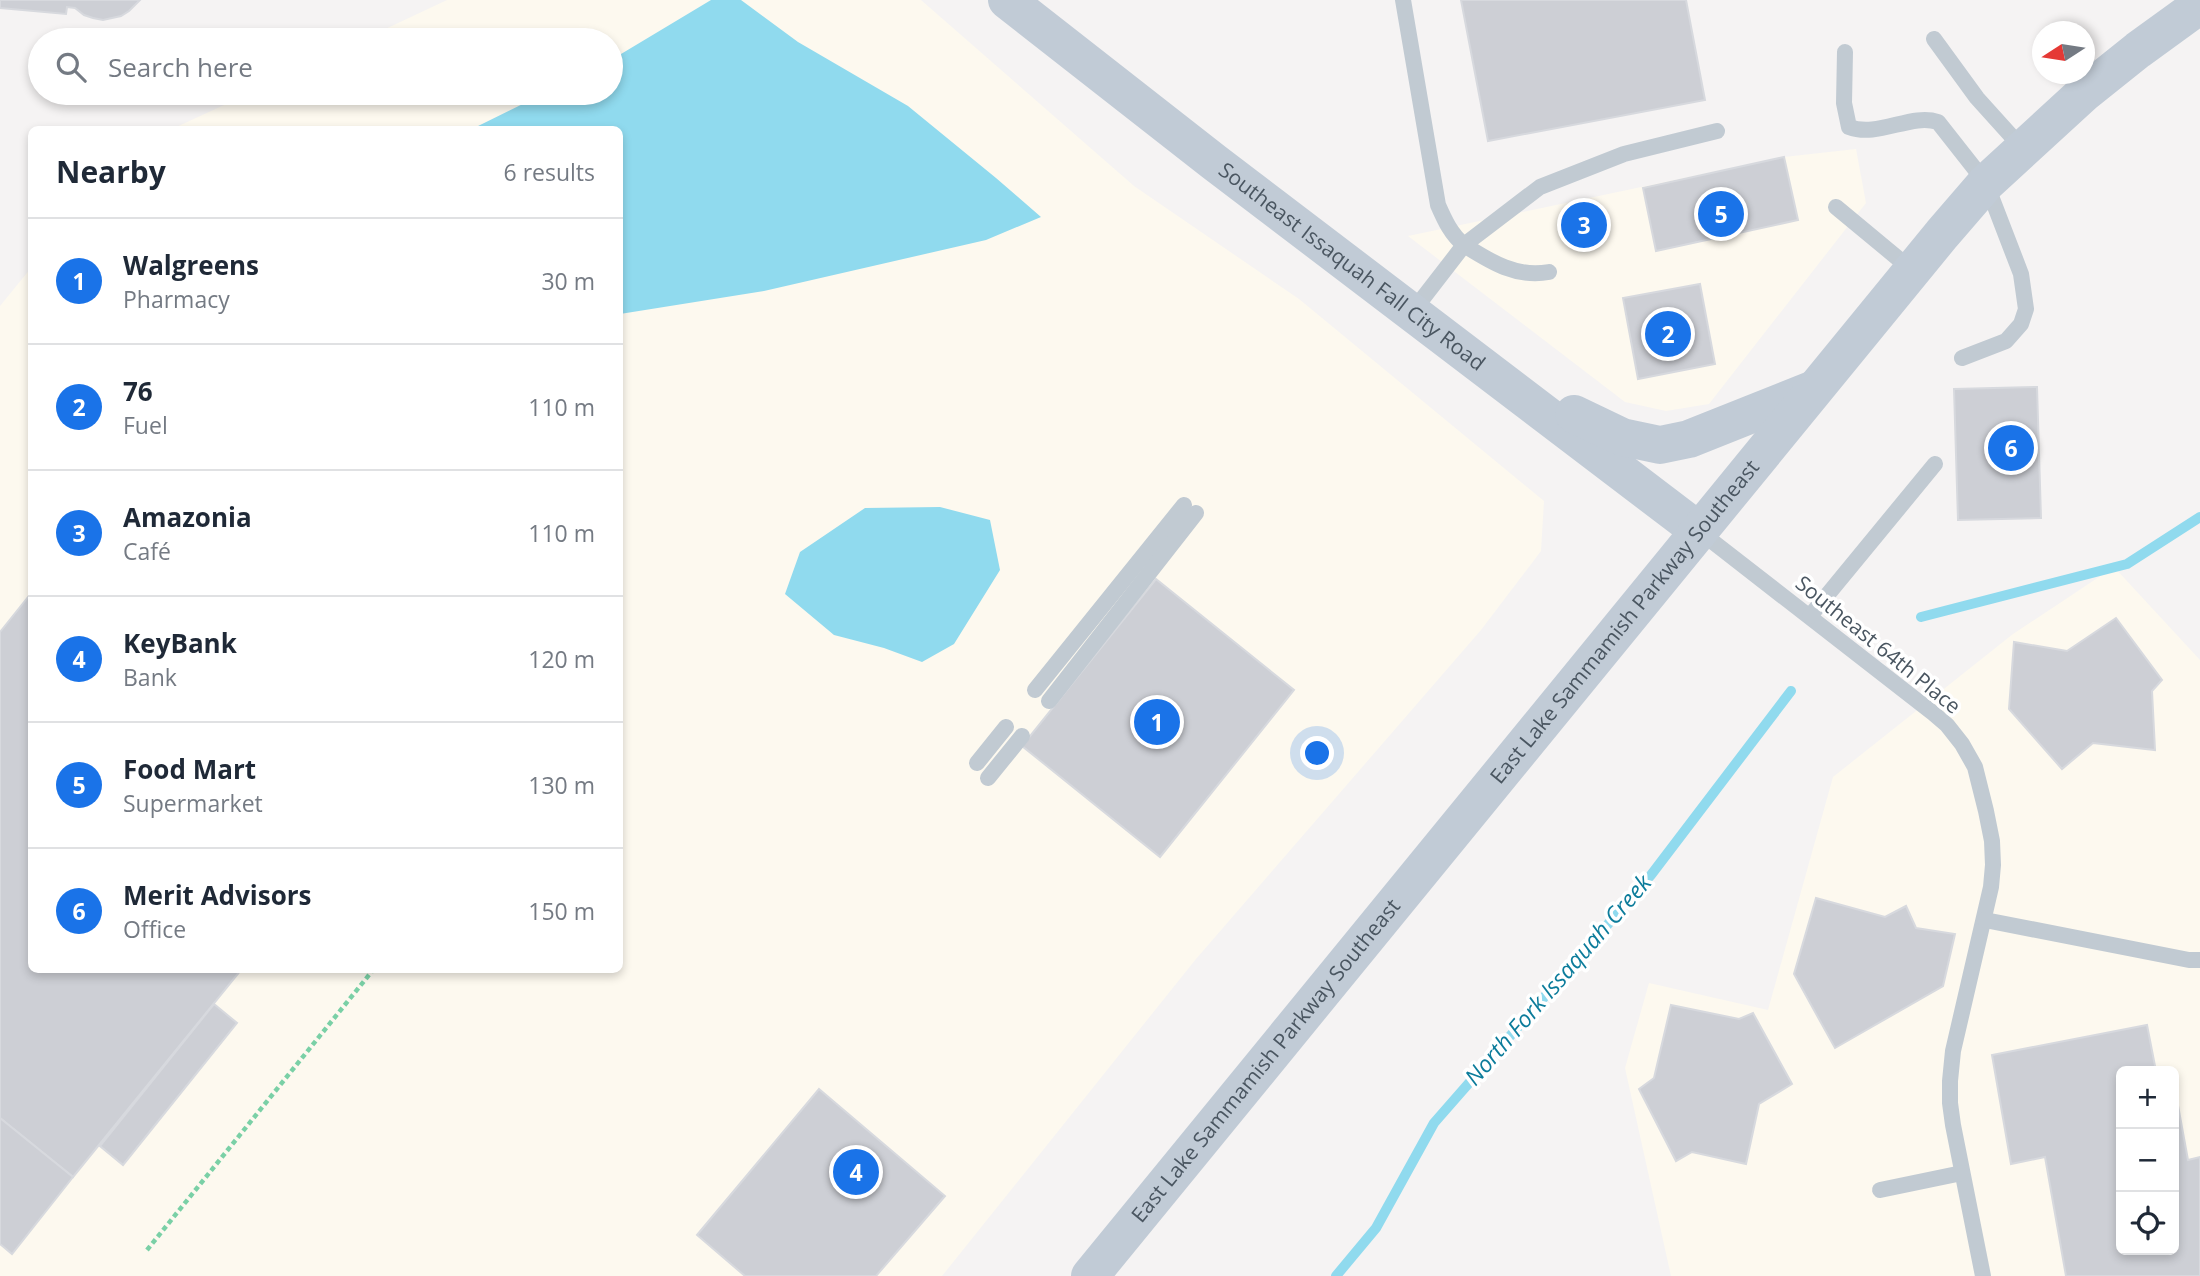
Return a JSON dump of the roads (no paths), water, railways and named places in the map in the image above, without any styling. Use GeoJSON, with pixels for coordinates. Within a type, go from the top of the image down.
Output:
{"type":"FeatureCollection","features":[{"type":"Feature","properties":{"kind":"main road","name":"Southeast Issaquah Fall City Road"},"geometry":{"type":"LineString","coordinates":[[1007,0],[1214,162],[1699,531]]}},
{"type":"Feature","properties":{"kind":"main road","name":"East Lake Sammamish Parkway Southeast"},"geometry":{"type":"LineString","coordinates":[[1090,1276],[1986,183],[2083,94],[2200,5]]}},
{"type":"Feature","properties":{"kind":"main road"},"geometry":{"type":"LineString","coordinates":[[1500,377],[1622,438],[1660,445],[1689,439],[1723,427],[1816,388]]}},
{"type":"Feature","properties":{"kind":"lane"},"geometry":{"type":"LineString","coordinates":[[1403,0],[1438,205],[1446,223],[1464,245],[1499,265],[1527,274],[1549,272]]}},
{"type":"Feature","properties":{"kind":"lane"},"geometry":{"type":"LineString","coordinates":[[1934,39],[1977,98],[2023,149]]}},
{"type":"Feature","properties":{"kind":"lane"},"geometry":{"type":"LineString","coordinates":[[1845,52],[1844,103],[1849,127],[1870,130],[1913,122],[1938,122],[1986,183],[2021,274],[2026,309],[2021,324],[2006,341],[1962,358]]}},
{"type":"Feature","properties":{"kind":"lane"},"geometry":{"type":"LineString","coordinates":[[1413,312],[1464,245],[1540,187],[1624,154],[1717,131]]}},
{"type":"Feature","properties":{"kind":"lane"},"geometry":{"type":"LineString","coordinates":[[1836,207],[1912,271]]}},
{"type":"Feature","properties":{"kind":"lane"},"geometry":{"type":"LineString","coordinates":[[1810,616],[1935,464]]}},
{"type":"Feature","properties":{"kind":"lane"},"geometry":{"type":"LineString","coordinates":[[1035,690],[1190,509],[1049,701]]}},
{"type":"Feature","properties":{"kind":"lane","name":"Southeast 64th Place"},"geometry":{"type":"LineString","coordinates":[[1699,531],[1933,713],[1962,744],[1975,767],[1992,841],[1993,865],[1985,920],[1953,1051],[1950,1103],[1983,1276]]}},
{"type":"Feature","properties":{"kind":"lane"},"geometry":{"type":"LineString","coordinates":[[977,763],[1006,727]]}},
{"type":"Feature","properties":{"kind":"lane"},"geometry":{"type":"LineString","coordinates":[[988,778],[1022,736]]}},
{"type":"Feature","properties":{"kind":"lane"},"geometry":{"type":"LineString","coordinates":[[1985,920],[2200,960]]}},
{"type":"Feature","properties":{"kind":"lane"},"geometry":{"type":"LineString","coordinates":[[1880,1190],[1962,1173]]}},
{"type":"Feature","properties":{"kind":"water"},"geometry":{"type":"Polygon","coordinates":[[[711,0],[741,0],[798,42],[908,106],[1041,217],[986,240],[764,291],[623,314],[623,126],[478,126],[521,105],[623,105],[623,53],[711,0]]]}},
{"type":"Feature","properties":{"kind":"water"},"geometry":{"type":"Polygon","coordinates":[[[940,507],[990,520],[1000,570],[954,644],[922,662],[884,648],[834,635],[785,594],[800,552],[865,508],[940,507]]]}},
{"type":"Feature","properties":{"kind":"waterway","name":"North Fork Issaquah Creek"},"geometry":{"type":"LineString","coordinates":[[1921,617],[2127,564],[2200,517]]}},
{"type":"Feature","properties":{"kind":"waterway","name":"North Fork Issaquah Creek"},"geometry":{"type":"LineString","coordinates":[[1336,1276],[1376,1228],[1434,1123],[1651,875],[1791,691]]}},
{"type":"Feature","properties":{"kind":"place","name":"Food Mart"},"geometry":{"type":"Point","coordinates":[1721,214]}},
{"type":"Feature","properties":{"kind":"place","name":"Amazonia"},"geometry":{"type":"Point","coordinates":[1584,225]}},
{"type":"Feature","properties":{"kind":"place","name":"76"},"geometry":{"type":"Point","coordinates":[1668,334]}},
{"type":"Feature","properties":{"kind":"place","name":"Merit Advisors"},"geometry":{"type":"Point","coordinates":[2011,448]}},
{"type":"Feature","properties":{"kind":"place","name":"Walgreens"},"geometry":{"type":"Point","coordinates":[1157,722]}},
{"type":"Feature","properties":{"kind":"place","name":"KeyBank"},"geometry":{"type":"Point","coordinates":[856,1172]}}]}
